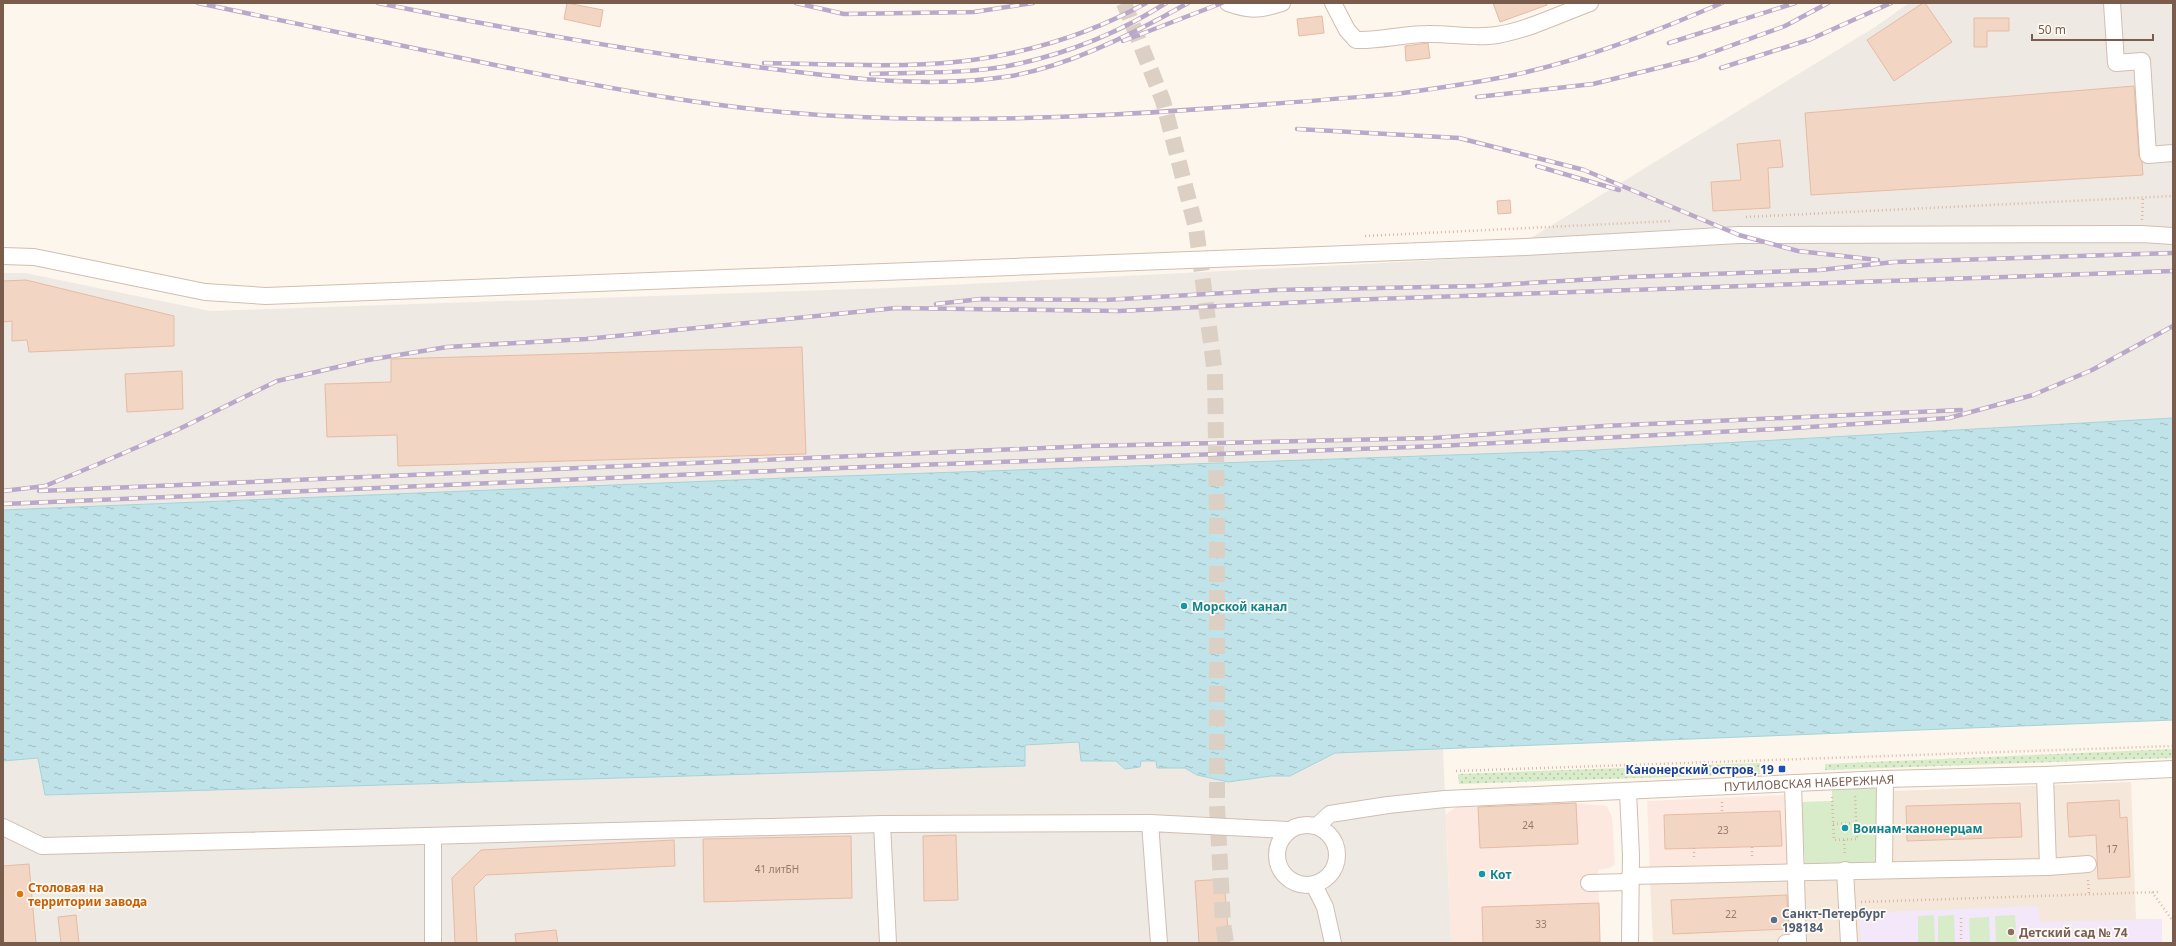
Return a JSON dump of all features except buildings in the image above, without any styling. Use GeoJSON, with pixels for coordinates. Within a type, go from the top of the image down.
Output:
{"type":"FeatureCollection","features":[{"type":"Feature","properties":{"kind":"street"},"geometry":{"type":"LineString","coordinates":[[1228,3],[1241,8],[1259,10],[1282,3]]}},
{"type":"Feature","properties":{"kind":"street"},"geometry":{"type":"LineString","coordinates":[[1333,3],[1346,30],[1356,40],[1368,41],[1426,34],[1474,36],[1497,35],[1526,27],[1590,3]]}},
{"type":"Feature","properties":{"kind":"street"},"geometry":{"type":"LineString","coordinates":[[2112,3],[2116,63],[2142,61],[2148,155],[2173,154]]}},
{"type":"Feature","properties":{"kind":"street"},"geometry":{"type":"LineString","coordinates":[[3,256],[34,258],[205,292],[266,296],[1518,247],[1739,235],[2142,234],[2173,236]]}},
{"type":"Feature","properties":{"kind":"street","name":"ПУТИЛОВСКАЯ НАБЕРЕЖНАЯ"},"geometry":{"type":"LineString","coordinates":[[1317,826],[1330,814],[1388,805],[1445,799],[1628,792],[1885,779],[2045,775],[2173,769]]}},
{"type":"Feature","properties":{"kind":"street"},"geometry":{"type":"LineString","coordinates":[[2045,775],[2048,867]]}},
{"type":"Feature","properties":{"kind":"street"},"geometry":{"type":"LineString","coordinates":[[1884,870],[1885,779]]}},
{"type":"Feature","properties":{"kind":"street"},"geometry":{"type":"LineString","coordinates":[[1786,943],[1798,943],[1792,784]]}},
{"type":"Feature","properties":{"kind":"street"},"geometry":{"type":"LineString","coordinates":[[1628,792],[1630,943]]}},
{"type":"Feature","properties":{"kind":"street"},"geometry":{"type":"LineString","coordinates":[[3,828],[42,846],[882,824],[1150,823],[1288,830]]}},
{"type":"Feature","properties":{"kind":"street"},"geometry":{"type":"LineString","coordinates":[[1150,823],[1159,943]]}},
{"type":"Feature","properties":{"kind":"street"},"geometry":{"type":"LineString","coordinates":[[882,824],[888,943]]}},
{"type":"Feature","properties":{"kind":"street"},"geometry":{"type":"LineString","coordinates":[[1311,824],[1317,826],[1331,836],[1337,847],[1337,859],[1333,870],[1325,879],[1314,885],[1302,885],[1291,881],[1282,873],[1277,862],[1276,850],[1280,839],[1288,830],[1299,825],[1311,824]]}},
{"type":"Feature","properties":{"kind":"street"},"geometry":{"type":"LineString","coordinates":[[433,836],[433,943]]}},
{"type":"Feature","properties":{"kind":"street"},"geometry":{"type":"LineString","coordinates":[[1589,883],[1630,879],[1846,870],[2048,867],[2088,864]]}},
{"type":"Feature","properties":{"kind":"street"},"geometry":{"type":"LineString","coordinates":[[1846,870],[1849,943]]}},
{"type":"Feature","properties":{"kind":"street"},"geometry":{"type":"LineString","coordinates":[[1314,885],[1325,907],[1333,943]]}},
{"type":"Feature","properties":{"kind":"path"},"geometry":{"type":"LineString","coordinates":[[1742,218],[2173,196]]}},
{"type":"Feature","properties":{"kind":"path"},"geometry":{"type":"LineString","coordinates":[[1358,236],[1679,221]]}},
{"type":"Feature","properties":{"kind":"path"},"geometry":{"type":"LineString","coordinates":[[1456,771],[2173,746]]}},
{"type":"Feature","properties":{"kind":"path"},"geometry":{"type":"LineString","coordinates":[[1832,795],[1834,840],[1857,839],[1855,794]]}},
{"type":"Feature","properties":{"kind":"path"},"geometry":{"type":"LineString","coordinates":[[1833,824],[1856,823]]}},
{"type":"Feature","properties":{"kind":"path"},"geometry":{"type":"LineString","coordinates":[[2151,892],[2173,922]]}},
{"type":"Feature","properties":{"kind":"path"},"geometry":{"type":"LineString","coordinates":[[1847,903],[2158,892]]}},
{"type":"Feature","properties":{"kind":"path"},"geometry":{"type":"LineString","coordinates":[[1961,918],[1961,943]]}},
{"type":"Feature","properties":{"kind":"shaded area"},"geometry":{"type":"Polygon","coordinates":[[[1909,3],[2173,3],[2173,418],[1596,450],[785,478],[3,510],[3,273],[25,273],[210,311],[888,288],[1500,257],[1875,27],[1909,3]]]}},
{"type":"Feature","properties":{"kind":"shaded area"},"geometry":{"type":"Polygon","coordinates":[[[1079,742],[1081,761],[1156,761],[1157,768],[1185,768],[1197,775],[1228,782],[1271,776],[1290,776],[1335,753],[1443,748],[1451,943],[3,943],[3,761],[38,758],[45,795],[1025,765],[1025,745],[1079,742]]]}},
{"type":"Feature","properties":{"kind":"shaded area"},"geometry":{"type":"Polygon","coordinates":[[[2131,782],[2136,919],[2162,919],[2162,943],[1653,943],[1650,881],[1890,877],[1891,791],[2131,782]]]}},
{"type":"Feature","properties":{"kind":"shaded area"},"geometry":{"type":"Polygon","coordinates":[[[1788,795],[1791,867],[1650,871],[1647,801],[1788,795]]]}},
{"type":"Feature","properties":{"kind":"shaded area"},"geometry":{"type":"Polygon","coordinates":[[[1576,803],[1607,806],[1612,817],[1615,864],[1610,868],[1598,870],[1600,943],[1451,943],[1446,814],[1456,807],[1576,803]]]}},
{"type":"Feature","properties":{"kind":"shaded area","name":"Детский сад № 74"},"geometry":{"type":"Polygon","coordinates":[[[2038,906],[2040,922],[2162,919],[2162,943],[1861,943],[1859,913],[2038,906]]]}},
{"type":"Feature","properties":{"kind":"green space"},"geometry":{"type":"Polygon","coordinates":[[[2173,749],[2173,758],[1825,770],[1825,764],[2173,749]]]}},
{"type":"Feature","properties":{"kind":"green space"},"geometry":{"type":"Polygon","coordinates":[[[1760,763],[1760,774],[1459,784],[1458,774],[1760,763]]]}},
{"type":"Feature","properties":{"kind":"green space"},"geometry":{"type":"Polygon","coordinates":[[[1877,788],[1878,865],[1805,865],[1801,802],[1832,801],[1832,790],[1877,788]]]}},
{"type":"Feature","properties":{"kind":"green space"},"geometry":{"type":"Polygon","coordinates":[[[1934,915],[1935,943],[1918,943],[1918,916],[1934,915]]]}},
{"type":"Feature","properties":{"kind":"green space"},"geometry":{"type":"Polygon","coordinates":[[[1954,915],[1955,943],[1938,943],[1938,916],[1954,915]]]}},
{"type":"Feature","properties":{"kind":"green space"},"geometry":{"type":"Polygon","coordinates":[[[2015,915],[2017,943],[1996,943],[1995,916],[2015,915]]]}},
{"type":"Feature","properties":{"kind":"green space"},"geometry":{"type":"Polygon","coordinates":[[[1989,917],[1990,943],[1970,943],[1969,918],[1989,917]]]}},
{"type":"Feature","properties":{"kind":"water","name":"Морской канал"},"geometry":{"type":"Polygon","coordinates":[[[2173,418],[2173,720],[1335,753],[1290,776],[1271,776],[1228,782],[1197,775],[1185,768],[1157,768],[1156,761],[1141,761],[1140,767],[1125,769],[1116,761],[1081,761],[1079,742],[1025,745],[1025,766],[45,795],[38,758],[3,761],[3,510],[785,478],[1596,450],[2173,418]]]}},
{"type":"Feature","properties":{"kind":"tunnel"},"geometry":{"type":"LineString","coordinates":[[1124,3],[1163,101],[1196,228],[1215,374],[1217,517],[1217,805],[1223,923],[1226,943]]}},
{"type":"Feature","properties":{"kind":"railway"},"geometry":{"type":"LineString","coordinates":[[198,3],[576,81],[663,97],[750,109],[794,113],[908,119],[978,119],[1117,114],[1396,94],[1504,77],[1532,71],[1615,46],[1722,3]]}},
{"type":"Feature","properties":{"kind":"railway"},"geometry":{"type":"LineString","coordinates":[[378,3],[523,31],[668,55],[826,75],[888,81],[919,82],[980,80],[1011,76],[1033,71],[1102,47],[1188,3]]}},
{"type":"Feature","properties":{"kind":"railway"},"geometry":{"type":"LineString","coordinates":[[796,3],[844,14],[974,12],[1033,3]]}},
{"type":"Feature","properties":{"kind":"railway"},"geometry":{"type":"LineString","coordinates":[[764,63],[917,65],[978,59],[1025,50],[1061,40],[1113,20],[1146,3]]}},
{"type":"Feature","properties":{"kind":"railway"},"geometry":{"type":"LineString","coordinates":[[871,74],[991,69],[1029,61],[1090,42],[1129,24],[1166,3]]}},
{"type":"Feature","properties":{"kind":"railway"},"geometry":{"type":"LineString","coordinates":[[1123,41],[1222,3]]}},
{"type":"Feature","properties":{"kind":"railway"},"geometry":{"type":"LineString","coordinates":[[1669,43],[1795,3]]}},
{"type":"Feature","properties":{"kind":"railway"},"geometry":{"type":"LineString","coordinates":[[1477,97],[1593,84],[1694,59],[1785,26],[1828,3]]}},
{"type":"Feature","properties":{"kind":"railway"},"geometry":{"type":"LineString","coordinates":[[1721,68],[1811,39],[1891,3]]}},
{"type":"Feature","properties":{"kind":"railway"},"geometry":{"type":"LineString","coordinates":[[1297,129],[1459,138],[1584,170],[1739,235],[1798,251],[1878,260]]}},
{"type":"Feature","properties":{"kind":"railway"},"geometry":{"type":"LineString","coordinates":[[1537,166],[1619,190]]}},
{"type":"Feature","properties":{"kind":"railway"},"geometry":{"type":"LineString","coordinates":[[936,304],[981,299],[1105,300],[1275,290],[1479,286],[1630,277],[1820,270],[1894,262],[2173,253]]}},
{"type":"Feature","properties":{"kind":"railway"},"geometry":{"type":"LineString","coordinates":[[3,491],[45,486],[177,430],[277,381],[368,360],[447,347],[586,339],[896,308],[1119,311],[1347,300],[2173,271]]}},
{"type":"Feature","properties":{"kind":"railway"},"geometry":{"type":"LineString","coordinates":[[3,504],[864,467],[1438,446],[1777,429],[1949,418],[2033,395],[2092,370],[2173,326]]}},
{"type":"Feature","properties":{"kind":"railway"},"geometry":{"type":"LineString","coordinates":[[39,491],[1089,446],[1433,438],[1604,426],[1961,410]]}},
{"type":"Feature","properties":{"kind":"place","name":"Морской канал"},"geometry":{"type":"Point","coordinates":[1184,606]}},
{"type":"Feature","properties":{"kind":"place","name":"Канонерский остров, 19"},"geometry":{"type":"Point","coordinates":[1782,769]}},
{"type":"Feature","properties":{"kind":"place","name":"Воинам-канонерцам"},"geometry":{"type":"Point","coordinates":[1845,828]}},
{"type":"Feature","properties":{"kind":"place","name":"Кот"},"geometry":{"type":"Point","coordinates":[1482,874]}},
{"type":"Feature","properties":{"kind":"place","name":"Столовая на территории завода"},"geometry":{"type":"Point","coordinates":[20,894]}},
{"type":"Feature","properties":{"kind":"place","name":"Санкт-Петербург 198184"},"geometry":{"type":"Point","coordinates":[1774,920]}},
{"type":"Feature","properties":{"kind":"place","name":"Детский сад № 74"},"geometry":{"type":"Point","coordinates":[2011,932]}}]}
